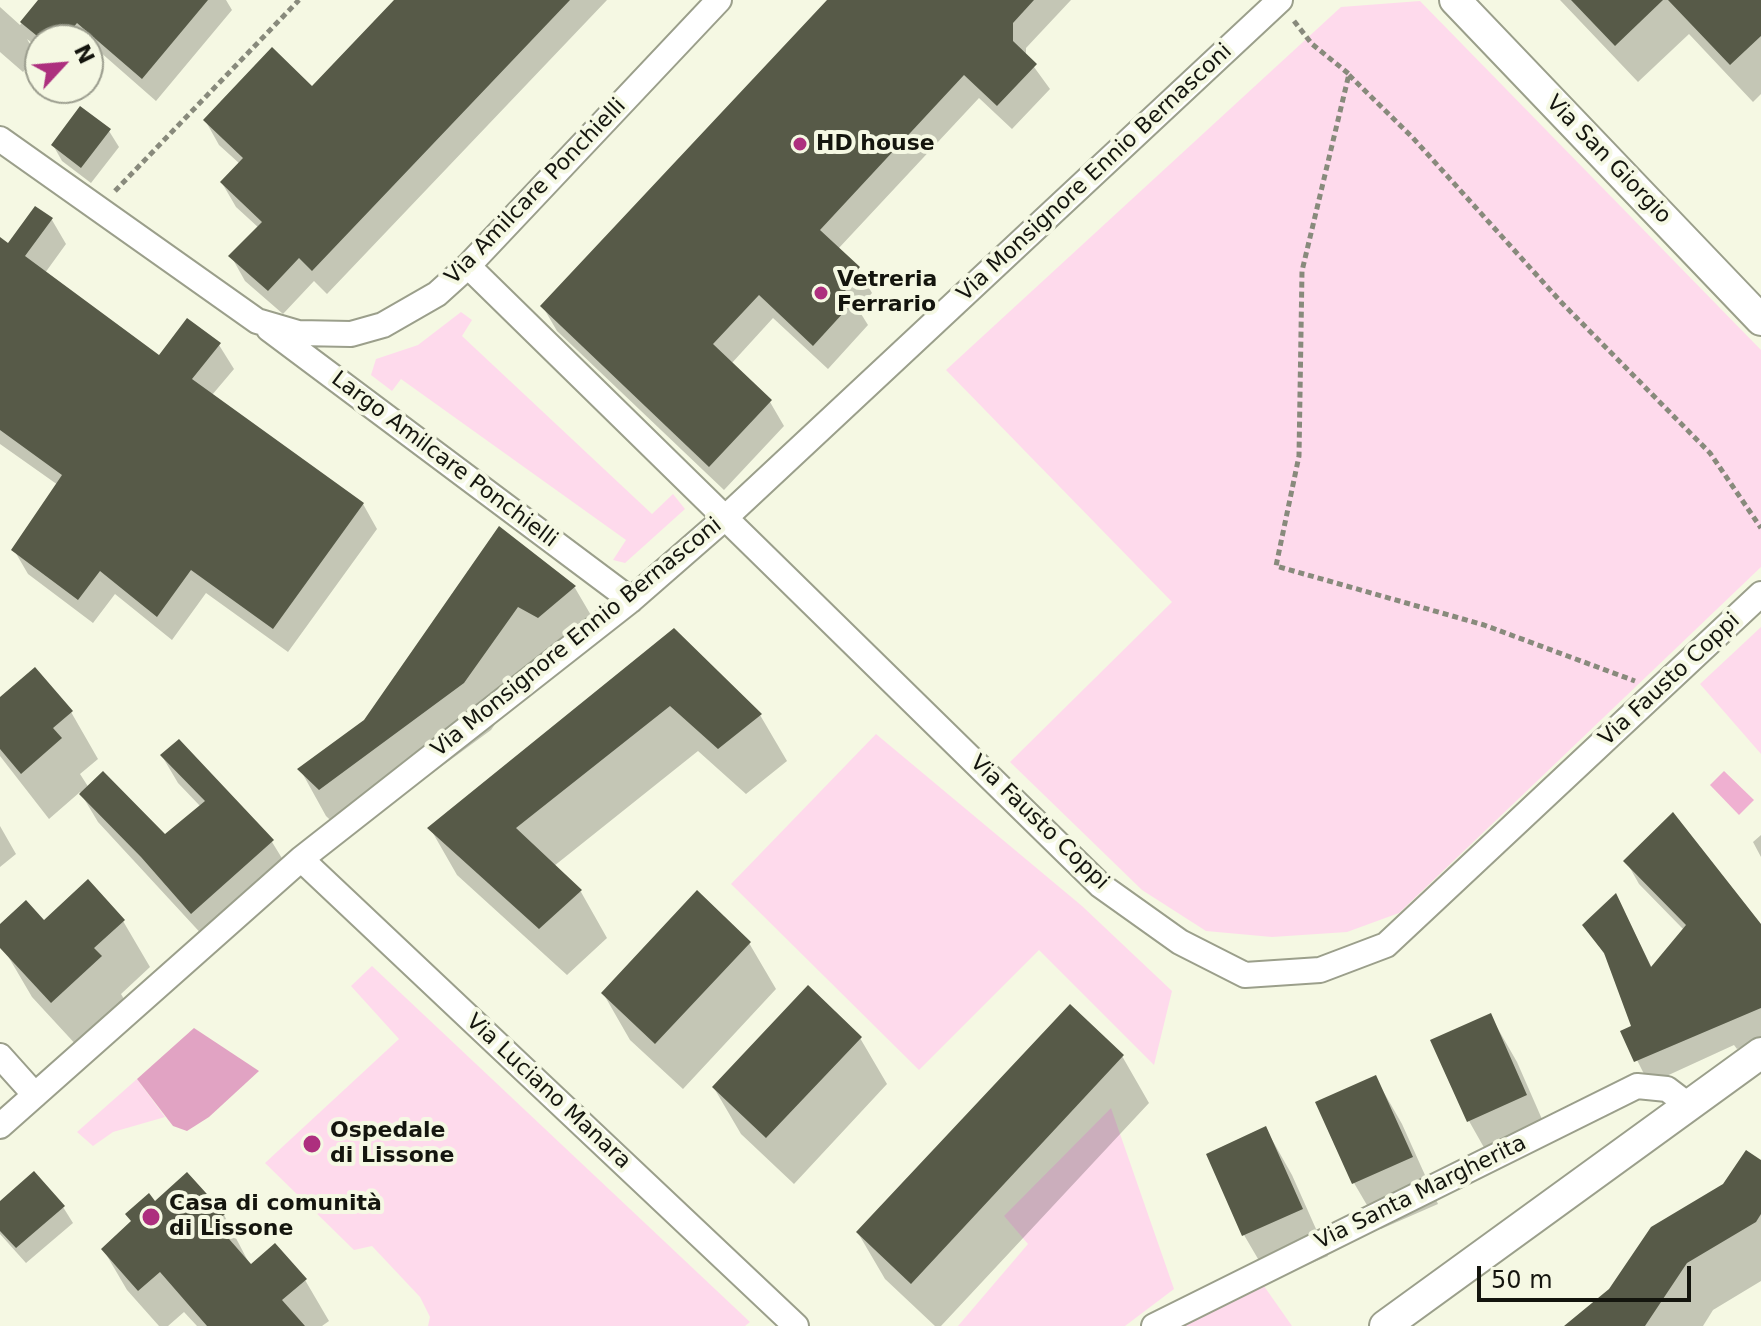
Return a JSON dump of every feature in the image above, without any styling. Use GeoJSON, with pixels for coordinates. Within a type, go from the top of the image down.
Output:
{"type":"FeatureCollection","features":[{"type":"Feature","properties":{"kind":"street","name":"Via Amilcare Ponchielli"},"geometry":{"type":"LineString","coordinates":[[0,139],[257,321],[298,333],[362,331],[410,313],[468,266],[719,0]]}},
{"type":"Feature","properties":{"kind":"street","name":"Via Monsignore Ennio Bernasconi"},"geometry":{"type":"LineString","coordinates":[[0,1126],[301,859],[631,600],[725,518],[1280,0]]}},
{"type":"Feature","properties":{"kind":"street","name":"Via San Giorgio"},"geometry":{"type":"LineString","coordinates":[[1455,0],[1761,320]]}},
{"type":"Feature","properties":{"kind":"street"},"geometry":{"type":"LineString","coordinates":[[468,266],[725,518]]}},
{"type":"Feature","properties":{"kind":"street","name":"Largo Amilcare Ponchielli"},"geometry":{"type":"LineString","coordinates":[[257,321],[631,600]]}},
{"type":"Feature","properties":{"kind":"street","name":"Via Fausto Coppi"},"geometry":{"type":"LineString","coordinates":[[725,518],[1100,885],[1180,942],[1245,975],[1320,970],[1386,945],[1761,594]]}},
{"type":"Feature","properties":{"kind":"street","name":"Via Luciano Manara"},"geometry":{"type":"LineString","coordinates":[[301,859],[796,1326]]}},
{"type":"Feature","properties":{"kind":"street"},"geometry":{"type":"LineString","coordinates":[[1385,1326],[1761,1053]]}},
{"type":"Feature","properties":{"kind":"street"},"geometry":{"type":"LineString","coordinates":[[0,1056],[35,1095]]}},
{"type":"Feature","properties":{"kind":"street","name":"Via Santa Margherita"},"geometry":{"type":"LineString","coordinates":[[1154,1326],[1637,1086],[1667,1089],[1688,1105]]}},
{"type":"Feature","properties":{"kind":"path"},"geometry":{"type":"LineString","coordinates":[[97,209],[299,0]]}},
{"type":"Feature","properties":{"kind":"path"},"geometry":{"type":"LineString","coordinates":[[1280,0],[1312,44],[1349,74],[1413,138],[1561,302],[1710,453],[1761,528]]}},
{"type":"Feature","properties":{"kind":"path"},"geometry":{"type":"LineString","coordinates":[[1349,74],[1302,271],[1299,456],[1276,566],[1484,625],[1660,690]]}},
{"type":"Feature","properties":{"kind":"shaded area"},"geometry":{"type":"Polygon","coordinates":[[[1420,1],[1761,350],[1761,567],[1399,913],[1347,932],[1272,937],[1206,931],[1142,890],[1010,762],[1172,602],[946,370],[1341,7],[1420,1]]]}},
{"type":"Feature","properties":{"kind":"shaded area"},"geometry":{"type":"Polygon","coordinates":[[[461,312],[472,320],[462,336],[652,514],[673,494],[685,509],[625,563],[613,560],[626,540],[401,379],[392,391],[371,375],[376,359],[418,345],[461,312]]]}},
{"type":"Feature","properties":{"kind":"shaded area"},"geometry":{"type":"Polygon","coordinates":[[[1761,627],[1761,754],[1700,684],[1761,627]]]}},
{"type":"Feature","properties":{"kind":"shaded area"},"geometry":{"type":"Polygon","coordinates":[[[876,734],[1082,906],[1172,991],[1154,1065],[1039,950],[919,1070],[731,884],[876,734]]]}},
{"type":"Feature","properties":{"kind":"shaded area"},"geometry":{"type":"Polygon","coordinates":[[[1724,771],[1754,800],[1739,815],[1710,785],[1724,771]]]}},
{"type":"Feature","properties":{"kind":"shaded area"},"geometry":{"type":"Polygon","coordinates":[[[372,966],[750,1322],[745,1326],[428,1326],[430,1317],[420,1297],[372,1246],[354,1250],[265,1163],[399,1039],[351,986],[372,966]]]}},
{"type":"Feature","properties":{"kind":"shaded area"},"geometry":{"type":"Polygon","coordinates":[[[194,1028],[259,1071],[209,1117],[187,1131],[173,1126],[137,1079],[194,1028]]]}},
{"type":"Feature","properties":{"kind":"shaded area"},"geometry":{"type":"Polygon","coordinates":[[[137,1079],[165,1117],[113,1132],[93,1146],[77,1132],[137,1079]]]}},
{"type":"Feature","properties":{"kind":"shaded area"},"geometry":{"type":"Polygon","coordinates":[[[1111,1108],[1174,1289],[1125,1326],[958,1326],[1028,1244],[1004,1216],[1111,1108]]]}},
{"type":"Feature","properties":{"kind":"shaded area"},"geometry":{"type":"Polygon","coordinates":[[[1264,1286],[1292,1326],[1182,1326],[1264,1286]]]}},
{"type":"Feature","properties":{"kind":"building"},"geometry":{"type":"Polygon","coordinates":[[[38,0],[208,0],[142,79],[104,46],[104,24],[24,25],[20,22],[38,0]]]}},
{"type":"Feature","properties":{"kind":"building"},"geometry":{"type":"Polygon","coordinates":[[[394,0],[570,0],[312,271],[299,258],[268,291],[228,256],[262,222],[220,182],[243,158],[203,120],[272,47],[312,86],[394,0]]]}},
{"type":"Feature","properties":{"kind":"building"},"geometry":{"type":"Polygon","coordinates":[[[827,0],[1034,0],[1013,23],[1013,41],[1037,64],[997,106],[964,75],[820,230],[860,267],[842,287],[855,300],[813,346],[759,295],[713,344],[772,400],[709,467],[540,306],[827,0]]]}},
{"type":"Feature","properties":{"kind":"building"},"geometry":{"type":"Polygon","coordinates":[[[1571,0],[1663,0],[1615,46],[1571,0]]]}},
{"type":"Feature","properties":{"kind":"building"},"geometry":{"type":"Polygon","coordinates":[[[1668,0],[1761,0],[1761,36],[1730,65],[1668,0]]]}},
{"type":"Feature","properties":{"kind":"building"},"geometry":{"type":"Polygon","coordinates":[[[80,106],[111,129],[81,168],[51,145],[80,106]]]}},
{"type":"Feature","properties":{"kind":"building"},"geometry":{"type":"Polygon","coordinates":[[[35,206],[53,218],[25,256],[159,355],[187,318],[221,343],[192,379],[364,503],[273,629],[191,570],[157,617],[100,571],[78,600],[11,550],[62,475],[0,430],[0,237],[8,243],[35,206]]]}},
{"type":"Feature","properties":{"kind":"building"},"geometry":{"type":"Polygon","coordinates":[[[499,526],[576,586],[538,618],[518,607],[464,683],[319,790],[297,769],[364,720],[499,526]]]}},
{"type":"Feature","properties":{"kind":"building"},"geometry":{"type":"Polygon","coordinates":[[[674,628],[762,714],[718,749],[670,706],[516,828],[582,890],[539,929],[427,828],[674,628]]]}},
{"type":"Feature","properties":{"kind":"building"},"geometry":{"type":"Polygon","coordinates":[[[35,667],[73,711],[53,728],[62,738],[21,774],[0,749],[0,697],[35,667]]]}},
{"type":"Feature","properties":{"kind":"building"},"geometry":{"type":"Polygon","coordinates":[[[179,739],[274,840],[191,914],[79,794],[103,771],[165,834],[205,801],[160,755],[179,739]]]}},
{"type":"Feature","properties":{"kind":"building"},"geometry":{"type":"Polygon","coordinates":[[[1673,812],[1761,924],[1761,1008],[1634,1062],[1620,1031],[1631,1026],[1604,953],[1582,925],[1616,893],[1651,967],[1686,925],[1623,861],[1673,812]]]}},
{"type":"Feature","properties":{"kind":"building"},"geometry":{"type":"Polygon","coordinates":[[[88,879],[125,920],[94,948],[102,956],[51,1003],[0,948],[0,924],[26,900],[44,920],[88,879]]]}},
{"type":"Feature","properties":{"kind":"building"},"geometry":{"type":"Polygon","coordinates":[[[697,890],[751,942],[655,1044],[601,993],[697,890]]]}},
{"type":"Feature","properties":{"kind":"building"},"geometry":{"type":"Polygon","coordinates":[[[808,985],[862,1037],[766,1138],[712,1087],[808,985]]]}},
{"type":"Feature","properties":{"kind":"building"},"geometry":{"type":"Polygon","coordinates":[[[1070,1004],[1124,1055],[911,1284],[856,1232],[1070,1004]]]}},
{"type":"Feature","properties":{"kind":"building"},"geometry":{"type":"Polygon","coordinates":[[[1491,1013],[1527,1095],[1467,1122],[1430,1040],[1491,1013]]]}},
{"type":"Feature","properties":{"kind":"building"},"geometry":{"type":"Polygon","coordinates":[[[1376,1075],[1413,1157],[1352,1184],[1315,1102],[1376,1075]]]}},
{"type":"Feature","properties":{"kind":"building"},"geometry":{"type":"Polygon","coordinates":[[[1266,1126],[1303,1209],[1242,1236],[1206,1154],[1266,1126]]]}},
{"type":"Feature","properties":{"kind":"building"},"geometry":{"type":"Polygon","coordinates":[[[1746,1150],[1761,1160],[1761,1214],[1756,1222],[1687,1263],[1645,1326],[1564,1326],[1609,1289],[1651,1227],[1723,1184],[1746,1150]]]}},
{"type":"Feature","properties":{"kind":"building"},"geometry":{"type":"Polygon","coordinates":[[[34,1171],[65,1206],[16,1248],[0,1231],[0,1201],[34,1171]]]}},
{"type":"Feature","properties":{"kind":"building"},"geometry":{"type":"Polygon","coordinates":[[[187,1172],[225,1214],[215,1223],[251,1264],[275,1243],[307,1279],[282,1300],[305,1326],[207,1326],[160,1272],[138,1291],[101,1249],[131,1221],[125,1214],[149,1193],[155,1201],[187,1172]]]}},
{"type":"Feature","properties":{"kind":"place","name":"HD house"},"geometry":{"type":"Point","coordinates":[800,144]}},
{"type":"Feature","properties":{"kind":"place","name":"Vetreria Ferrario"},"geometry":{"type":"Point","coordinates":[821,293]}},
{"type":"Feature","properties":{"kind":"place","name":"Ospedale di Lissone"},"geometry":{"type":"Point","coordinates":[312,1144]}},
{"type":"Feature","properties":{"kind":"place","name":"Casa di comunità di Lissone"},"geometry":{"type":"Point","coordinates":[151,1217]}}]}
